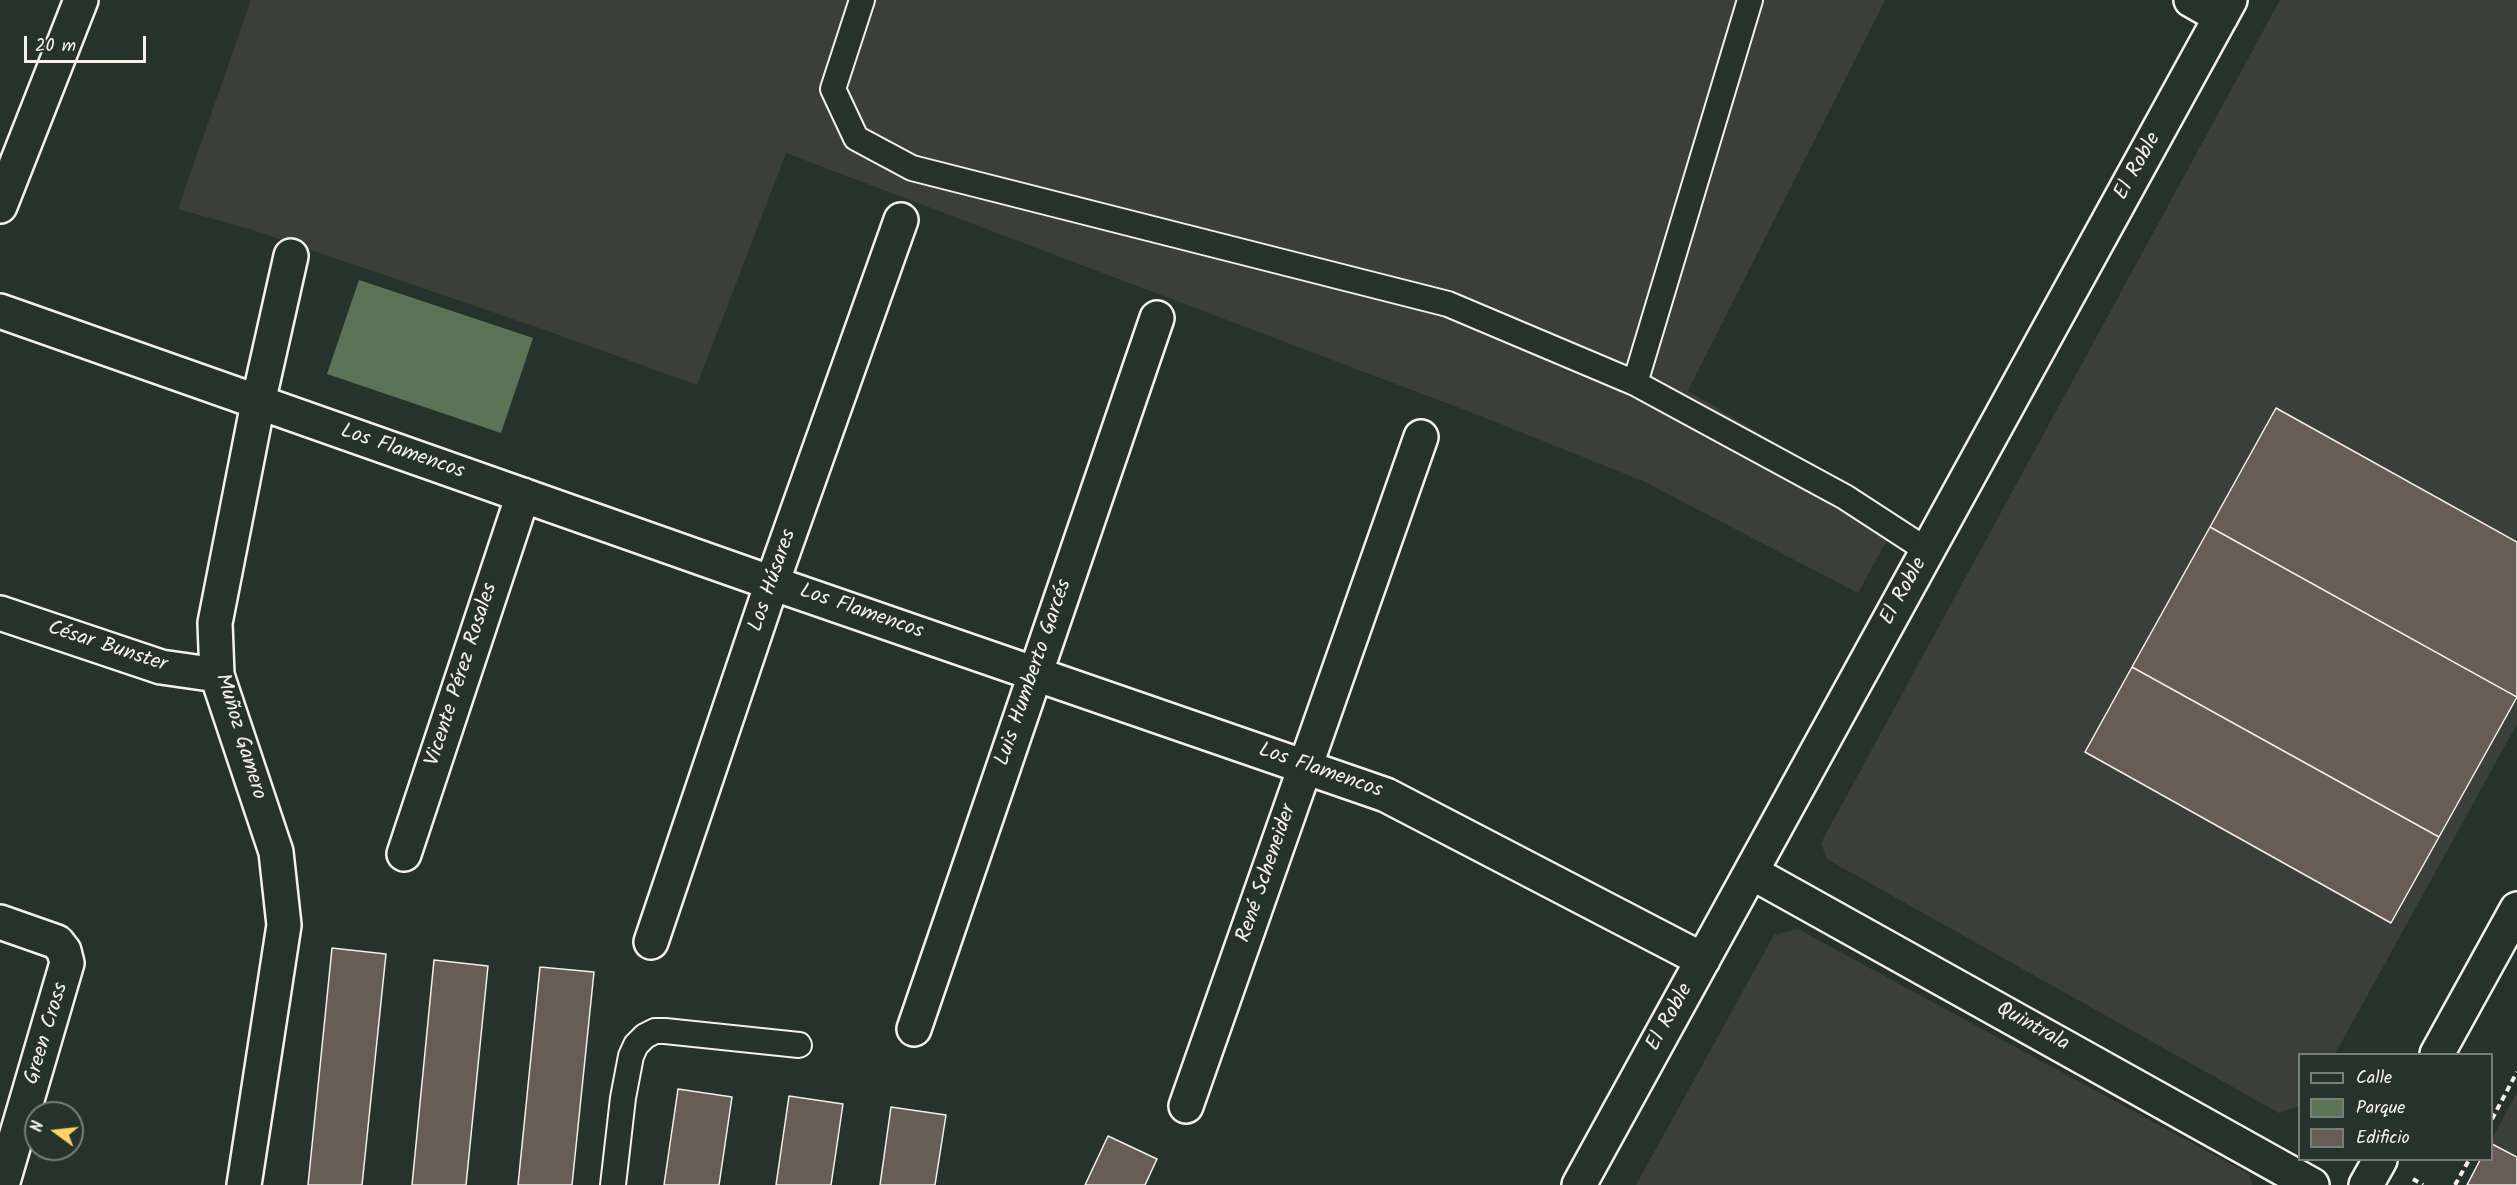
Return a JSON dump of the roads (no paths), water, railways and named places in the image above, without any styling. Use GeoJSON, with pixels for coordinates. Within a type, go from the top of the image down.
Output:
{"type":"FeatureCollection","features":[{"type":"Feature","properties":{"kind":"street"},"geometry":{"type":"LineString","coordinates":[[0,206],[81,0]]}},
{"type":"Feature","properties":{"kind":"street"},"geometry":{"type":"LineString","coordinates":[[2191,0],[2226,8]]}},
{"type":"Feature","properties":{"kind":"street","name":"El Roble"},"geometry":{"type":"LineString","coordinates":[[1579,1185],[2226,8]]}},
{"type":"Feature","properties":{"kind":"street","name":"Los Húsares"},"geometry":{"type":"LineString","coordinates":[[651,942],[772,583],[901,220]]}},
{"type":"Feature","properties":{"kind":"street","name":"Muñoz Gamero"},"geometry":{"type":"LineString","coordinates":[[244,1185],[284,925],[276,852],[217,675],[215,623],[258,403],[291,256]]}},
{"type":"Feature","properties":{"kind":"street","name":"Los Flamencos"},"geometry":{"type":"LineString","coordinates":[[0,312],[772,583],[1386,795],[1702,960]]}},
{"type":"Feature","properties":{"kind":"street","name":"Luis Humberto Garcés"},"geometry":{"type":"LineString","coordinates":[[914,1029],[1157,318]]}},
{"type":"Feature","properties":{"kind":"street","name":"René Scheneider"},"geometry":{"type":"LineString","coordinates":[[1186,1106],[1421,437]]}},
{"type":"Feature","properties":{"kind":"street","name":"Vicente Pérez Rosales"},"geometry":{"type":"LineString","coordinates":[[404,854],[522,495]]}},
{"type":"Feature","properties":{"kind":"street","name":"César Bunster"},"geometry":{"type":"LineString","coordinates":[[0,613],[161,668],[217,675]]}},
{"type":"Feature","properties":{"kind":"street","name":"Quintrala"},"geometry":{"type":"LineString","coordinates":[[1751,872],[2312,1185]]}},
{"type":"Feature","properties":{"kind":"street"},"geometry":{"type":"LineString","coordinates":[[2438,1053],[2517,909]]}},
{"type":"Feature","properties":{"kind":"street","name":"Green Cross"},"geometry":{"type":"LineString","coordinates":[[0,922],[57,942],[64,951],[68,963],[2,1185]]}},
{"type":"Feature","properties":{"kind":"street"},"geometry":{"type":"LineString","coordinates":[[2366,1185],[2379,1161]]}},
{"type":"Feature","properties":{"kind":"lane"},"geometry":{"type":"LineString","coordinates":[[862,0],[833,89],[856,138],[912,168],[1448,304],[1635,383],[1845,497],[1928,551]]}},
{"type":"Feature","properties":{"kind":"lane"},"geometry":{"type":"LineString","coordinates":[[1635,383],[1750,0]]}},
{"type":"Feature","properties":{"kind":"lane"},"geometry":{"type":"LineString","coordinates":[[614,1185],[623,1098],[631,1056],[636,1045],[645,1036],[655,1031],[665,1031],[799,1045]]}}]}
